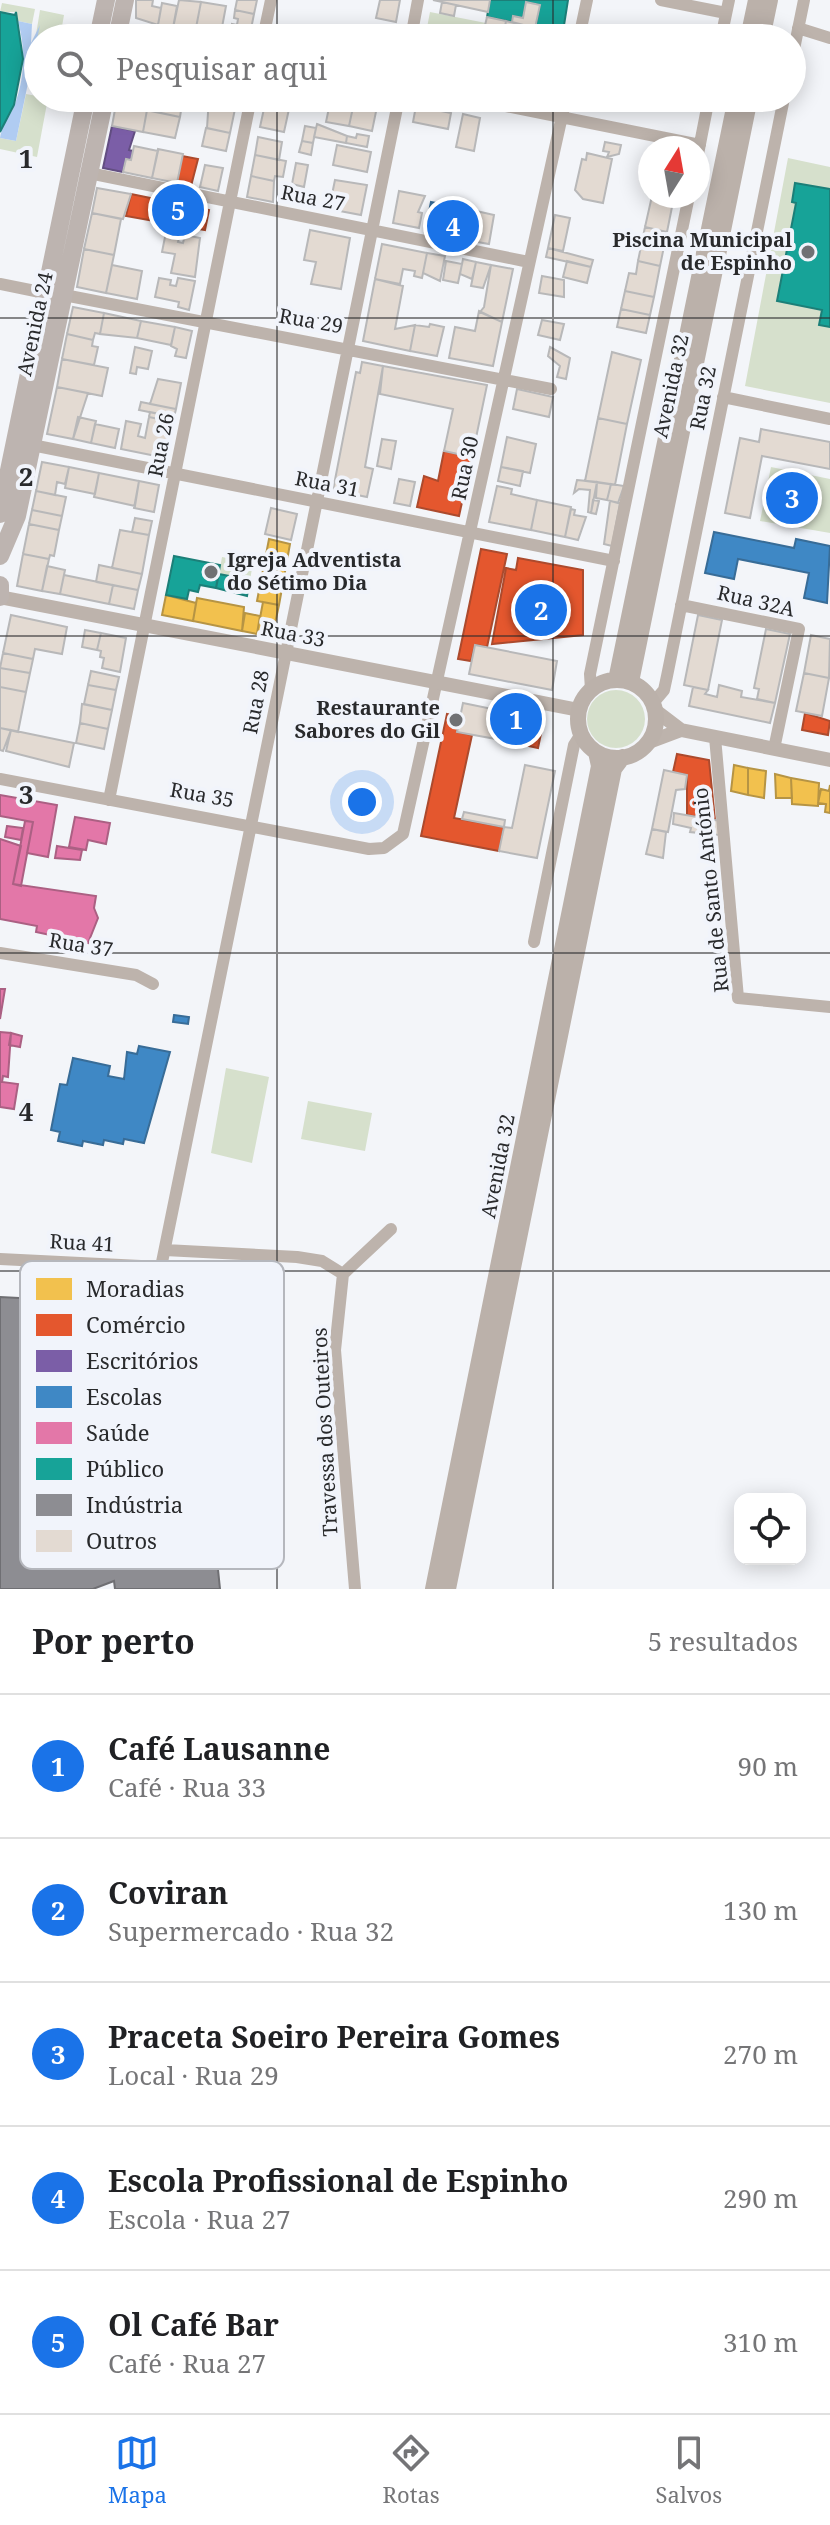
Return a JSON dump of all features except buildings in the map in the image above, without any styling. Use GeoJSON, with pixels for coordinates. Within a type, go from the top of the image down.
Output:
{"type":"FeatureCollection","features":[{"type":"Feature","properties":{"kind":"main road"},"geometry":{"type":"LineString","coordinates":[[101,24],[106,0]]}},
{"type":"Feature","properties":{"kind":"main road"},"geometry":{"type":"LineString","coordinates":[[120,24],[125,0]]}},
{"type":"Feature","properties":{"kind":"main road"},"geometry":{"type":"LineString","coordinates":[[751,24],[756,0]]}},
{"type":"Feature","properties":{"kind":"main road"},"geometry":{"type":"LineString","coordinates":[[765,24],[770,0]]}},
{"type":"Feature","properties":{"kind":"main road","name":"Avenida 24"},"geometry":{"type":"LineString","coordinates":[[54,294],[84,112]]}},
{"type":"Feature","properties":{"kind":"main road","name":"Avenida 24"},"geometry":{"type":"LineString","coordinates":[[0,514],[16,438],[89,173],[102,112]]}},
{"type":"Feature","properties":{"kind":"main road","name":"Avenida 32"},"geometry":{"type":"LineString","coordinates":[[624,681],[733,112]]}},
{"type":"Feature","properties":{"kind":"main road","name":"Avenida 32"},"geometry":{"type":"LineString","coordinates":[[624,681],[747,112]]}},
{"type":"Feature","properties":{"kind":"main road","name":"Avenida 24"},"geometry":{"type":"LineString","coordinates":[[0,556],[17,516],[16,438]]}},
{"type":"Feature","properties":{"kind":"main road"},"geometry":{"type":"LineString","coordinates":[[0,585],[0,597]]}},
{"type":"Feature","properties":{"kind":"main road"},"geometry":{"type":"LineString","coordinates":[[624,681],[654,707],[656,722],[649,742],[623,757],[596,752],[581,734],[579,710],[591,690],[624,681]]}},
{"type":"Feature","properties":{"kind":"main road","name":"Avenida 32"},"geometry":{"type":"LineString","coordinates":[[433,1589],[599,766],[596,752]]}},
{"type":"Feature","properties":{"kind":"main road","name":"Avenida 32"},"geometry":{"type":"LineString","coordinates":[[448,1589],[614,769],[623,757]]}},
{"type":"Feature","properties":{"kind":"street"},"geometry":{"type":"LineString","coordinates":[[266,24],[271,0]]}},
{"type":"Feature","properties":{"kind":"street"},"geometry":{"type":"LineString","coordinates":[[414,24],[418,0]]}},
{"type":"Feature","properties":{"kind":"street"},"geometry":{"type":"LineString","coordinates":[[582,24],[587,0]]}},
{"type":"Feature","properties":{"kind":"street"},"geometry":{"type":"LineString","coordinates":[[661,0],[727,7]]}},
{"type":"Feature","properties":{"kind":"street"},"geometry":{"type":"LineString","coordinates":[[799,24],[804,0]]}},
{"type":"Feature","properties":{"kind":"street"},"geometry":{"type":"LineString","coordinates":[[806,30],[830,38]]}},
{"type":"Feature","properties":{"kind":"street","name":"Rua 26"},"geometry":{"type":"LineString","coordinates":[[109,800],[248,112]]}},
{"type":"Feature","properties":{"kind":"street","name":"Rua 28"},"geometry":{"type":"LineString","coordinates":[[162,1261],[396,112]]}},
{"type":"Feature","properties":{"kind":"street"},"geometry":{"type":"LineString","coordinates":[[536,112],[640,136]]}},
{"type":"Feature","properties":{"kind":"street","name":"Rua 30"},"geometry":{"type":"LineString","coordinates":[[396,843],[407,826],[562,112]]}},
{"type":"Feature","properties":{"kind":"street"},"geometry":{"type":"LineString","coordinates":[[702,136],[706,112]]}},
{"type":"Feature","properties":{"kind":"street","name":"Rua 32"},"geometry":{"type":"LineString","coordinates":[[654,707],[664,690],[781,112]]}},
{"type":"Feature","properties":{"kind":"street","name":"Rua 27"},"geometry":{"type":"LineString","coordinates":[[89,173],[529,262]]}},
{"type":"Feature","properties":{"kind":"street"},"geometry":{"type":"LineString","coordinates":[[591,690],[590,674],[687,208]]}},
{"type":"Feature","properties":{"kind":"street","name":"Rua 29"},"geometry":{"type":"LineString","coordinates":[[0,284],[349,348],[551,389]]}},
{"type":"Feature","properties":{"kind":"street"},"geometry":{"type":"LineString","coordinates":[[723,397],[830,419]]}},
{"type":"Feature","properties":{"kind":"street","name":"Rua 31"},"geometry":{"type":"LineString","coordinates":[[16,438],[175,475],[614,561]]}},
{"type":"Feature","properties":{"kind":"street","name":"Rua 33"},"geometry":{"type":"LineString","coordinates":[[0,597],[579,710]]}},
{"type":"Feature","properties":{"kind":"street","name":"Rua 32A"},"geometry":{"type":"LineString","coordinates":[[681,605],[799,629],[774,749]]}},
{"type":"Feature","properties":{"kind":"street"},"geometry":{"type":"LineString","coordinates":[[654,707],[681,730],[830,760]]}},
{"type":"Feature","properties":{"kind":"street"},"geometry":{"type":"LineString","coordinates":[[649,742],[681,730]]}},
{"type":"Feature","properties":{"kind":"street"},"geometry":{"type":"LineString","coordinates":[[534,942],[574,745],[581,734]]}},
{"type":"Feature","properties":{"kind":"street","name":"Rua de Santo António"},"geometry":{"type":"LineString","coordinates":[[715,737],[738,998],[830,1007]]}},
{"type":"Feature","properties":{"kind":"street","name":"Rua 35"},"geometry":{"type":"LineString","coordinates":[[0,779],[369,849],[396,843]]}},
{"type":"Feature","properties":{"kind":"street","name":"Rua 37"},"geometry":{"type":"LineString","coordinates":[[0,953],[136,975],[153,984]]}},
{"type":"Feature","properties":{"kind":"street"},"geometry":{"type":"LineString","coordinates":[[165,1250],[297,1257],[322,1261],[343,1274],[391,1229]]}},
{"type":"Feature","properties":{"kind":"street","name":"Rua 41"},"geometry":{"type":"LineString","coordinates":[[0,1259],[40,1261]]}},
{"type":"Feature","properties":{"kind":"street","name":"Travessa dos Outeiros"},"geometry":{"type":"LineString","coordinates":[[343,1274],[335,1350],[355,1589]]}},
{"type":"Feature","properties":{"kind":"green space"},"geometry":{"type":"Polygon","coordinates":[[[2,3],[35,9],[32,24],[18,21],[16,12],[0,12],[2,3]]]}},
{"type":"Feature","properties":{"kind":"green space"},"geometry":{"type":"Polygon","coordinates":[[[40,10],[64,15],[62,24],[38,24],[40,10]]]}},
{"type":"Feature","properties":{"kind":"green space"},"geometry":{"type":"Polygon","coordinates":[[[430,12],[486,23],[486,24],[428,24],[430,12]]]}},
{"type":"Feature","properties":{"kind":"green space"},"geometry":{"type":"Polygon","coordinates":[[[24,103],[24,112],[45,112],[37,157],[0,149],[0,138],[16,141],[24,103]]]}},
{"type":"Feature","properties":{"kind":"green space"},"geometry":{"type":"Polygon","coordinates":[[[788,158],[830,167],[830,403],[745,386],[788,158]]]}},
{"type":"Feature","properties":{"kind":"green space"},"geometry":{"type":"Polygon","coordinates":[[[771,467],[830,479],[830,533],[760,521],[771,467]]]}},
{"type":"Feature","properties":{"kind":"green space"},"geometry":{"type":"Polygon","coordinates":[[[222,557],[253,563],[250,580],[219,574],[222,557]]]}},
{"type":"Feature","properties":{"kind":"green space"},"geometry":{"type":"Polygon","coordinates":[[[616,690],[637,698],[645,719],[637,740],[616,748],[595,740],[587,719],[595,698],[616,690]]]}},
{"type":"Feature","properties":{"kind":"green space"},"geometry":{"type":"Polygon","coordinates":[[[226,1068],[269,1077],[252,1163],[211,1153],[226,1068]]]}},
{"type":"Feature","properties":{"kind":"green space"},"geometry":{"type":"Polygon","coordinates":[[[308,1101],[372,1113],[365,1151],[301,1139],[308,1101]]]}},
{"type":"Feature","properties":{"kind":"water"},"geometry":{"type":"Polygon","coordinates":[[[18,21],[32,24],[24,24],[24,102],[16,141],[0,138],[17,98],[22,76],[18,21]]]}},
{"type":"Feature","properties":{"kind":"place","name":"Ol Café Bar"},"geometry":{"type":"Point","coordinates":[178,210]}},
{"type":"Feature","properties":{"kind":"place","name":"Escola Profissional de Espinho"},"geometry":{"type":"Point","coordinates":[453,226]}},
{"type":"Feature","properties":{"kind":"place","name":"Piscina Municipal de Espinho"},"geometry":{"type":"Point","coordinates":[808,252]}},
{"type":"Feature","properties":{"kind":"place","name":"Praceta Soeiro Pereira Gomes"},"geometry":{"type":"Point","coordinates":[792,498]}},
{"type":"Feature","properties":{"kind":"place","name":"Igreja Adventista do Sétimo Dia"},"geometry":{"type":"Point","coordinates":[211,572]}},
{"type":"Feature","properties":{"kind":"place","name":"Coviran"},"geometry":{"type":"Point","coordinates":[541,610]}},
{"type":"Feature","properties":{"kind":"place","name":"Café Lausanne"},"geometry":{"type":"Point","coordinates":[516,719]}},
{"type":"Feature","properties":{"kind":"place","name":"Restaurante Sabores do Gil"},"geometry":{"type":"Point","coordinates":[456,720]}}]}
